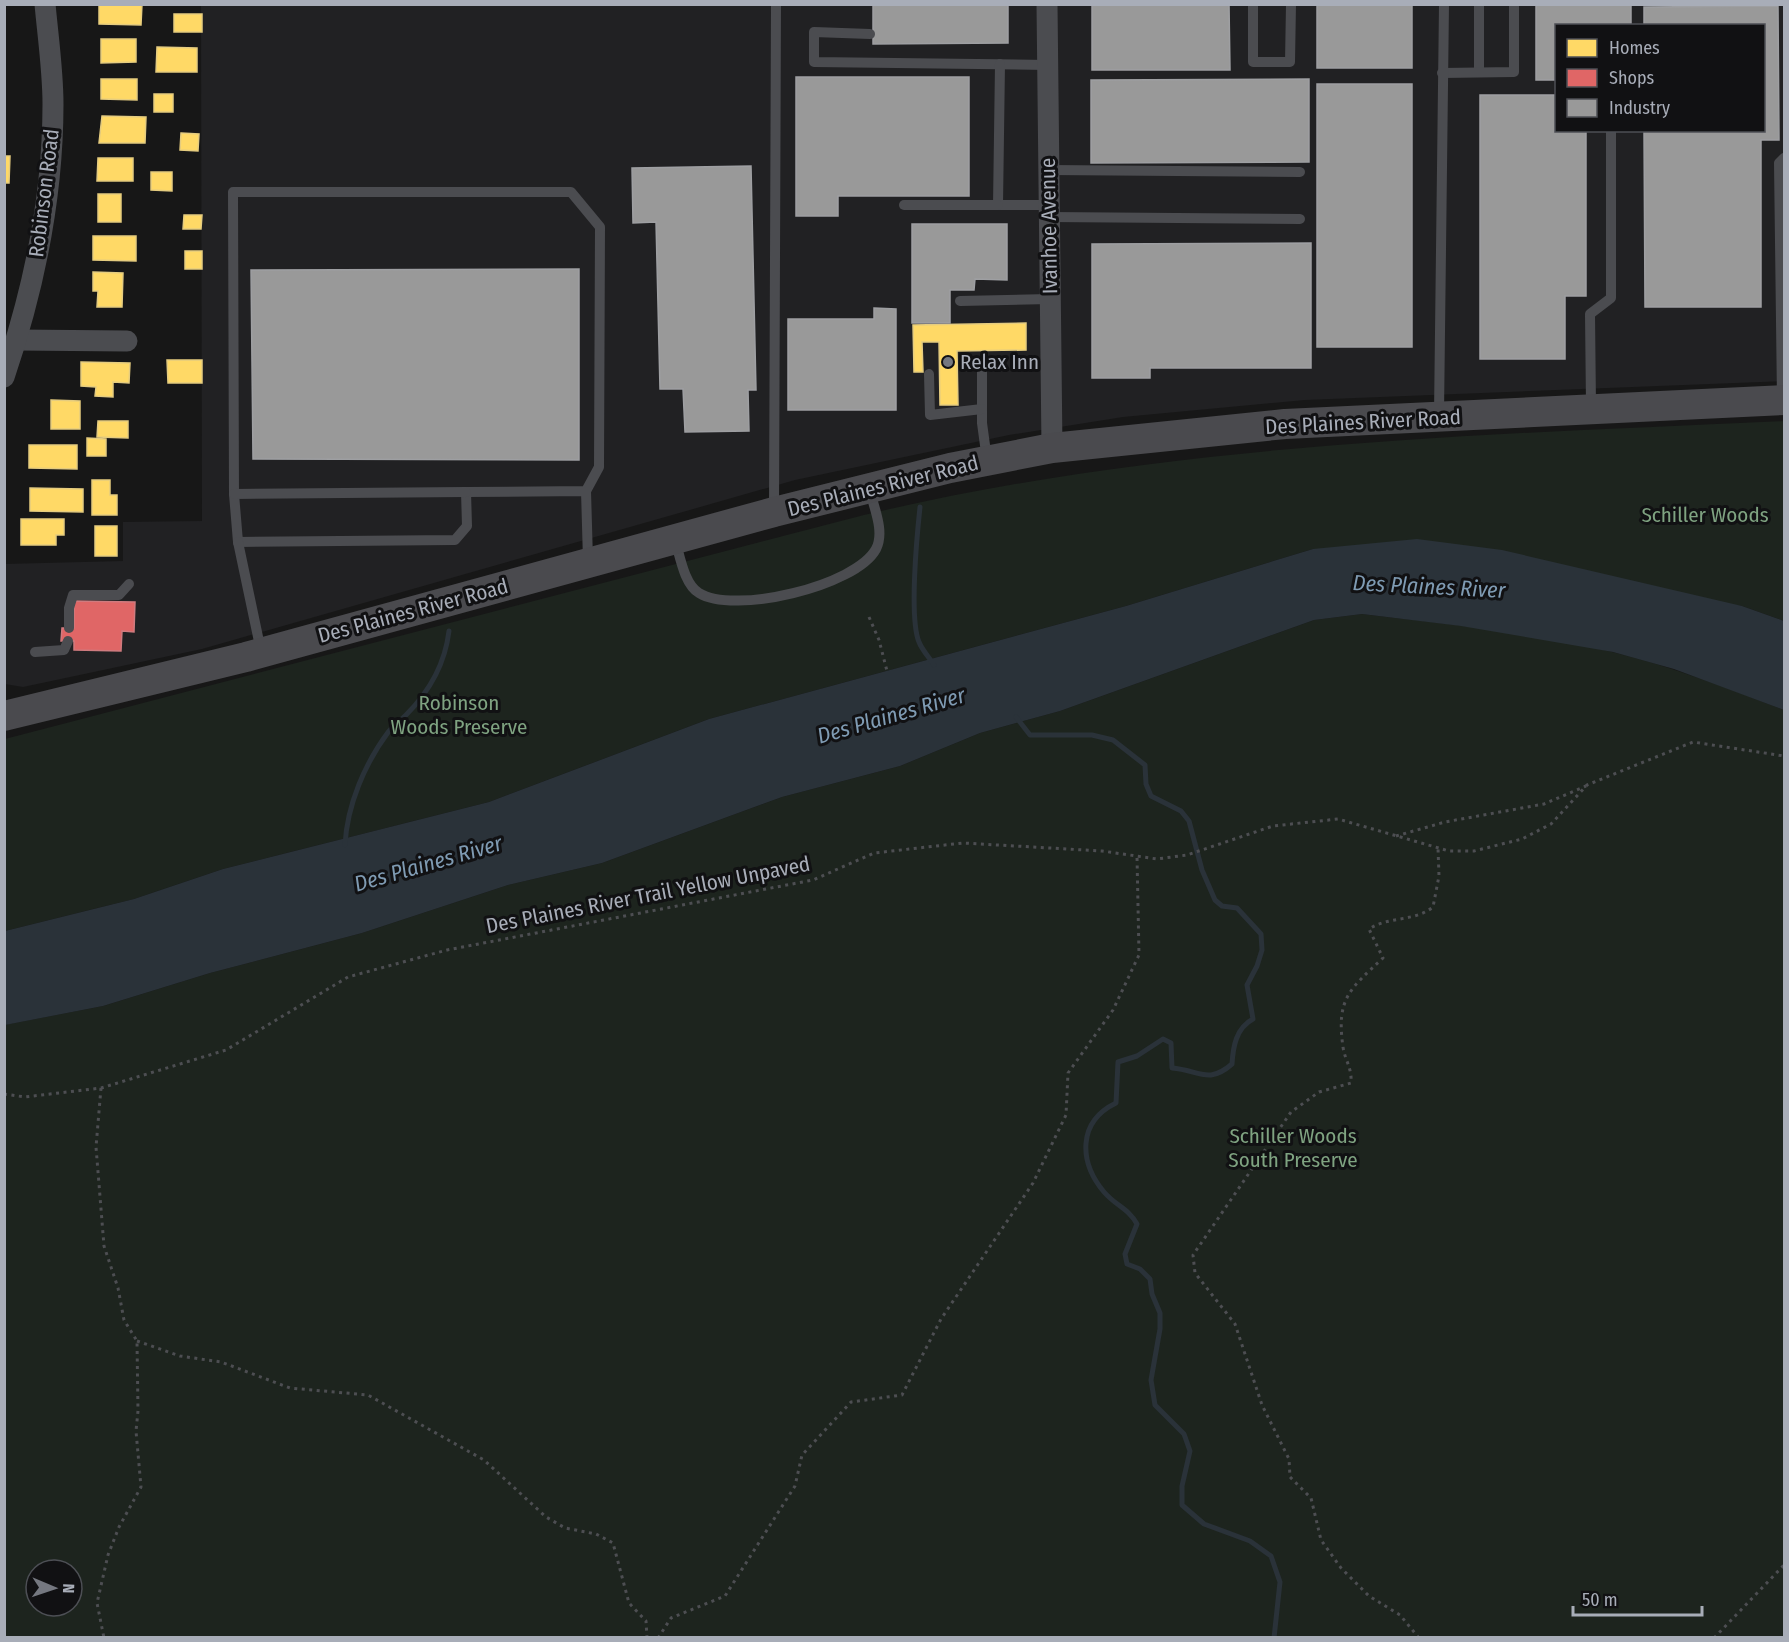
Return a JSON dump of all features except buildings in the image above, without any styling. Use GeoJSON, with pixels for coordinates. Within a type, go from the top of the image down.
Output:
{"type":"FeatureCollection","features":[{"type":"Feature","properties":{"kind":"main road","name":"Des Plaines River Road"},"geometry":{"type":"LineString","coordinates":[[4,716],[261,653],[774,513],[987,460],[1052,448],[1285,424],[1783,400]]}},
{"type":"Feature","properties":{"kind":"street","name":"Robinson Road"},"geometry":{"type":"LineString","coordinates":[[4,377],[17,340],[38,258],[49,186],[53,103],[45,4]]}},
{"type":"Feature","properties":{"kind":"street","name":"Ivanhoe Avenue"},"geometry":{"type":"LineString","coordinates":[[1047,4],[1052,448]]}},
{"type":"Feature","properties":{"kind":"street"},"geometry":{"type":"LineString","coordinates":[[17,340],[127,341]]}},
{"type":"Feature","properties":{"kind":"lane"},"geometry":{"type":"LineString","coordinates":[[774,513],[776,4]]}},
{"type":"Feature","properties":{"kind":"lane"},"geometry":{"type":"LineString","coordinates":[[1253,4],[1253,62],[1290,62],[1291,4]]}},
{"type":"Feature","properties":{"kind":"lane"},"geometry":{"type":"LineString","coordinates":[[1439,417],[1444,4]]}},
{"type":"Feature","properties":{"kind":"lane"},"geometry":{"type":"LineString","coordinates":[[1479,4],[1479,72]]}},
{"type":"Feature","properties":{"kind":"lane"},"geometry":{"type":"LineString","coordinates":[[1443,73],[1514,72],[1514,4]]}},
{"type":"Feature","properties":{"kind":"lane"},"geometry":{"type":"LineString","coordinates":[[870,34],[814,32],[814,62],[1048,65]]}},
{"type":"Feature","properties":{"kind":"lane"},"geometry":{"type":"LineString","coordinates":[[998,205],[1000,64]]}},
{"type":"Feature","properties":{"kind":"lane"},"geometry":{"type":"LineString","coordinates":[[1591,410],[1590,314],[1611,298],[1611,132]]}},
{"type":"Feature","properties":{"kind":"lane"},"geometry":{"type":"LineString","coordinates":[[1783,400],[1779,163],[1785,158]]}},
{"type":"Feature","properties":{"kind":"lane"},"geometry":{"type":"LineString","coordinates":[[1049,170],[1300,172]]}},
{"type":"Feature","properties":{"kind":"lane"},"geometry":{"type":"LineString","coordinates":[[261,653],[237,542],[234,494],[233,192],[571,192],[600,227],[599,467],[586,491],[588,563]]}},
{"type":"Feature","properties":{"kind":"lane"},"geometry":{"type":"LineString","coordinates":[[904,205],[998,205],[1049,211],[1300,219]]}},
{"type":"Feature","properties":{"kind":"lane"},"geometry":{"type":"LineString","coordinates":[[960,301],[1050,299]]}},
{"type":"Feature","properties":{"kind":"lane"},"geometry":{"type":"LineString","coordinates":[[982,368],[982,409],[987,460]]}},
{"type":"Feature","properties":{"kind":"lane"},"geometry":{"type":"LineString","coordinates":[[928,374],[930,415],[982,409]]}},
{"type":"Feature","properties":{"kind":"lane"},"geometry":{"type":"LineString","coordinates":[[675,539],[692,588],[700,594],[727,599],[786,596],[829,582],[870,558],[877,547],[879,536],[869,489]]}},
{"type":"Feature","properties":{"kind":"lane"},"geometry":{"type":"LineString","coordinates":[[234,494],[586,491]]}},
{"type":"Feature","properties":{"kind":"lane"},"geometry":{"type":"LineString","coordinates":[[237,542],[455,540],[467,526],[466,492]]}},
{"type":"Feature","properties":{"kind":"lane"},"geometry":{"type":"LineString","coordinates":[[69,628],[69,608],[73,595],[119,595],[129,584]]}},
{"type":"Feature","properties":{"kind":"lane"},"geometry":{"type":"LineString","coordinates":[[35,652],[64,650],[68,641]]}},
{"type":"Feature","properties":{"kind":"path"},"geometry":{"type":"LineString","coordinates":[[869,617],[879,640],[887,671]]}},
{"type":"Feature","properties":{"kind":"path","name":"Des Plaines River Trail Yellow Unpaved"},"geometry":{"type":"LineString","coordinates":[[4,1094],[25,1098],[100,1088],[226,1050],[277,1017],[348,977],[447,950],[813,880],[874,853],[963,843],[1102,851],[1157,859],[1187,855],[1273,826],[1338,819],[1449,851],[1474,851],[1522,839],[1551,824],[1587,785],[1693,742],[1785,756]]}},
{"type":"Feature","properties":{"kind":"path"},"geometry":{"type":"LineString","coordinates":[[1396,836],[1445,822],[1544,804],[1587,785]]}},
{"type":"Feature","properties":{"kind":"path"},"geometry":{"type":"LineString","coordinates":[[1419,1638],[1400,1615],[1369,1596],[1321,1540],[1311,1498],[1290,1478],[1289,1459],[1262,1405],[1235,1324],[1195,1273],[1193,1255],[1291,1112],[1319,1092],[1351,1083],[1352,1068],[1343,1049],[1342,1002],[1358,982],[1383,958],[1369,928],[1380,922],[1422,915],[1433,907],[1439,876],[1438,848]]}},
{"type":"Feature","properties":{"kind":"path"},"geometry":{"type":"LineString","coordinates":[[658,1638],[670,1618],[725,1596],[795,1486],[802,1455],[851,1402],[902,1395],[941,1319],[1033,1183],[1066,1115],[1068,1073],[1113,1010],[1139,955],[1137,856]]}},
{"type":"Feature","properties":{"kind":"path"},"geometry":{"type":"LineString","coordinates":[[100,1088],[96,1147],[104,1246],[118,1288],[124,1320],[137,1341],[136,1431],[141,1487],[119,1527],[108,1555],[97,1603],[104,1638]]}},
{"type":"Feature","properties":{"kind":"path"},"geometry":{"type":"LineString","coordinates":[[137,1341],[180,1356],[221,1362],[290,1388],[368,1395],[484,1460],[546,1516],[565,1528],[596,1534],[613,1543],[629,1603],[646,1621],[647,1638]]}},
{"type":"Feature","properties":{"kind":"path"},"geometry":{"type":"LineString","coordinates":[[1714,1638],[1785,1564]]}},
{"type":"Feature","properties":{"kind":"shaded area"},"geometry":{"type":"Polygon","coordinates":[[[201,5],[1784,5],[1784,381],[1305,400],[1123,417],[1009,435],[795,480],[202,649],[23,687],[5,684],[4,564],[123,561],[123,522],[202,521],[201,5]]]}},
{"type":"Feature","properties":{"kind":"green space","name":"Schiller Woods"},"geometry":{"type":"Polygon","coordinates":[[[1784,421],[1784,621],[1742,606],[1313,549],[1126,606],[709,719],[489,802],[223,869],[134,899],[5,931],[5,739],[864,515],[977,491],[1092,472],[1206,457],[1322,446],[1553,431],[1784,421]]]}},
{"type":"Feature","properties":{"kind":"green space","name":"Schiller Woods South Preserve"},"geometry":{"type":"Polygon","coordinates":[[[1362,614],[1489,629],[1553,639],[1616,653],[1701,679],[1784,710],[1784,1637],[5,1637],[4,1025],[103,1006],[210,973],[362,933],[508,885],[602,863],[782,797],[900,766],[980,733],[1060,711],[1314,620],[1362,614]]]}},
{"type":"Feature","properties":{"kind":"water","name":"Des Plaines River"},"geometry":{"type":"Polygon","coordinates":[[[1417,539],[1502,550],[1742,606],[1784,621],[1784,710],[1674,669],[1613,652],[1461,626],[1362,614],[1314,620],[1060,711],[980,733],[900,766],[782,797],[602,863],[508,885],[362,933],[210,973],[103,1006],[5,1025],[5,931],[134,899],[223,869],[489,802],[709,719],[1126,606],[1313,549],[1417,539]]]}},
{"type":"Feature","properties":{"kind":"waterway"},"geometry":{"type":"LineString","coordinates":[[920,507],[915,576],[916,630],[919,642],[934,665]]}},
{"type":"Feature","properties":{"kind":"waterway"},"geometry":{"type":"LineString","coordinates":[[345,845],[353,800],[365,771],[389,731],[415,706],[429,687],[444,655],[449,631]]}},
{"type":"Feature","properties":{"kind":"waterway"},"geometry":{"type":"LineString","coordinates":[[1016,717],[1030,735],[1092,735],[1113,740],[1145,765],[1146,784],[1151,796],[1181,811],[1189,821],[1202,870],[1215,900],[1222,906],[1237,908],[1261,934],[1262,950],[1247,985],[1253,1019],[1239,1033],[1232,1064],[1210,1075],[1172,1068],[1171,1043],[1163,1039],[1137,1056],[1118,1062],[1116,1103],[1103,1111],[1094,1121],[1088,1132],[1086,1143],[1090,1168],[1096,1180],[1104,1192],[1130,1214],[1137,1224],[1125,1254],[1127,1264],[1140,1269],[1150,1279],[1152,1294],[1160,1313],[1160,1329],[1151,1380],[1155,1405],[1184,1434],[1190,1451],[1182,1486],[1182,1505],[1204,1524],[1250,1541],[1271,1556],[1280,1582],[1274,1638]]}},
{"type":"Feature","properties":{"kind":"place","name":"Relax Inn"},"geometry":{"type":"Point","coordinates":[948,362]}},
{"type":"Feature","properties":{"kind":"park label","name":"Robinson Woods Preserve"},"geometry":{"type":"Point","coordinates":[459,715]}}]}
